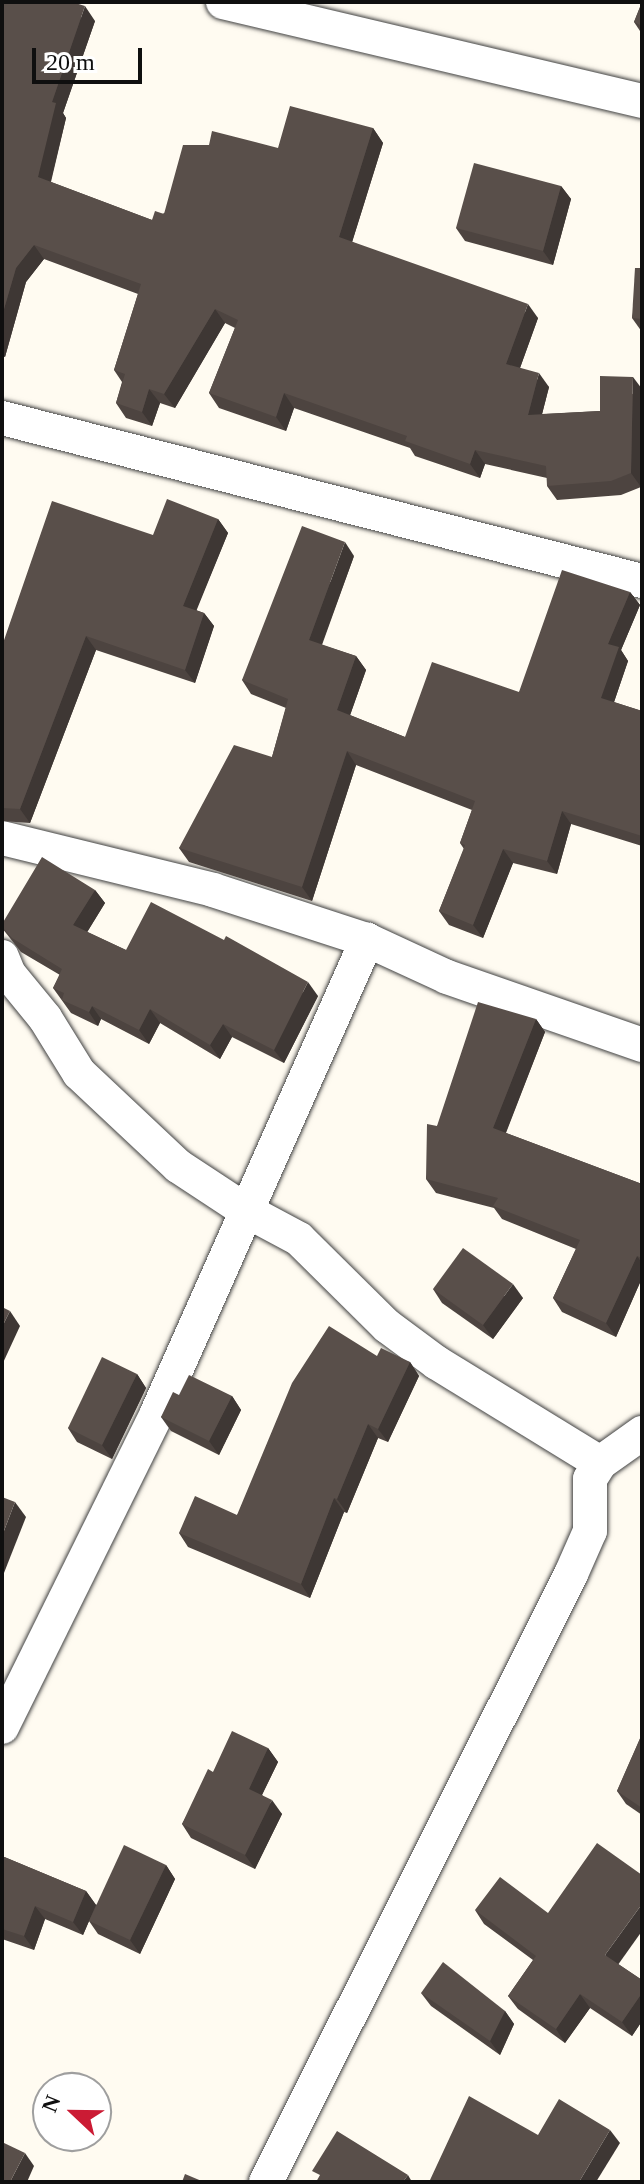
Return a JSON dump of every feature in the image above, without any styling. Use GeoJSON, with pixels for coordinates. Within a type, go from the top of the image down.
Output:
{"type":"FeatureCollection","features":[{"type":"Feature","properties":{"kind":"street"},"geometry":{"type":"LineString","coordinates":[[223,2],[642,101]]}},
{"type":"Feature","properties":{"kind":"street"},"geometry":{"type":"LineString","coordinates":[[2,418],[642,581]]}},
{"type":"Feature","properties":{"kind":"street"},"geometry":{"type":"LineString","coordinates":[[2,838],[213,890],[367,940],[447,977],[642,1045]]}},
{"type":"Feature","properties":{"kind":"street"},"geometry":{"type":"LineString","coordinates":[[2,1727],[157,1413],[367,940]]}},
{"type":"Feature","properties":{"kind":"street"},"geometry":{"type":"LineString","coordinates":[[2,957],[9,974],[45,1018],[79,1073],[178,1166],[245,1210],[299,1239],[387,1326],[437,1363],[600,1463]]}},
{"type":"Feature","properties":{"kind":"street"},"geometry":{"type":"LineString","coordinates":[[266,2182],[571,1574],[590,1531],[590,1479],[600,1463],[642,1433]]}},
{"type":"Feature","properties":{"kind":"building"},"geometry":{"type":"Polygon","coordinates":[[[2,2],[72,2],[85,6],[52,102],[56,103],[38,177],[152,220],[155,211],[164,214],[183,145],[209,145],[212,131],[278,148],[290,106],[373,128],[339,237],[528,304],[506,364],[539,373],[528,415],[600,411],[600,376],[633,377],[631,473],[611,481],[547,486],[546,466],[475,450],[470,464],[405,441],[407,436],[284,393],[276,417],[209,393],[238,320],[215,309],[164,394],[149,389],[142,412],[116,403],[125,374],[114,370],[141,284],[34,245],[16,268],[2,316],[2,2]]]}},
{"type":"Feature","properties":{"kind":"building"},"geometry":{"type":"Polygon","coordinates":[[[642,2],[642,26],[634,22],[642,2]]]}},
{"type":"Feature","properties":{"kind":"building"},"geometry":{"type":"Polygon","coordinates":[[[474,163],[561,186],[543,251],[456,228],[474,163]]]}},
{"type":"Feature","properties":{"kind":"building"},"geometry":{"type":"Polygon","coordinates":[[[635,268],[642,268],[642,319],[632,318],[635,268]]]}},
{"type":"Feature","properties":{"kind":"building"},"geometry":{"type":"Polygon","coordinates":[[[167,499],[218,519],[183,606],[204,613],[185,670],[86,636],[20,809],[2,808],[2,646],[52,501],[153,535],[167,499]]]}},
{"type":"Feature","properties":{"kind":"building"},"geometry":{"type":"Polygon","coordinates":[[[302,526],[345,542],[309,640],[356,656],[337,710],[405,737],[432,662],[519,692],[562,570],[630,592],[608,644],[619,647],[601,698],[642,711],[642,836],[562,811],[547,861],[503,849],[473,925],[439,911],[465,845],[460,843],[475,801],[347,751],[302,887],[179,848],[234,745],[272,757],[288,699],[242,680],[302,526]]]}},
{"type":"Feature","properties":{"kind":"building"},"geometry":{"type":"Polygon","coordinates":[[[42,857],[95,890],[73,925],[126,950],[151,902],[224,940],[226,936],[308,982],[274,1050],[223,1024],[210,1045],[150,1009],[139,1030],[92,1006],[89,1012],[62,1000],[64,993],[53,988],[62,969],[12,938],[2,927],[42,857]]]}},
{"type":"Feature","properties":{"kind":"building"},"geometry":{"type":"Polygon","coordinates":[[[478,1002],[536,1019],[493,1128],[642,1184],[642,1258],[637,1256],[606,1323],[553,1298],[580,1240],[493,1206],[498,1198],[426,1179],[427,1124],[437,1126],[478,1002]]]}},
{"type":"Feature","properties":{"kind":"building"},"geometry":{"type":"Polygon","coordinates":[[[463,1248],[513,1284],[483,1325],[433,1289],[463,1248]]]}},
{"type":"Feature","properties":{"kind":"building"},"geometry":{"type":"Polygon","coordinates":[[[2,1307],[10,1311],[2,1327],[2,1307]]]}},
{"type":"Feature","properties":{"kind":"building"},"geometry":{"type":"Polygon","coordinates":[[[329,1326],[377,1356],[381,1348],[410,1362],[378,1429],[368,1424],[337,1499],[334,1498],[301,1584],[179,1533],[195,1496],[237,1515],[292,1383],[329,1326]]]}},
{"type":"Feature","properties":{"kind":"building"},"geometry":{"type":"Polygon","coordinates":[[[102,1357],[137,1374],[102,1445],[68,1428],[102,1357]]]}},
{"type":"Feature","properties":{"kind":"building"},"geometry":{"type":"Polygon","coordinates":[[[189,1375],[232,1396],[209,1441],[161,1417],[173,1392],[179,1395],[189,1375]]]}},
{"type":"Feature","properties":{"kind":"building"},"geometry":{"type":"Polygon","coordinates":[[[2,1497],[15,1502],[2,1536],[2,1497]]]}},
{"type":"Feature","properties":{"kind":"building"},"geometry":{"type":"Polygon","coordinates":[[[232,1731],[268,1748],[249,1789],[272,1800],[245,1855],[182,1824],[208,1769],[213,1772],[232,1731]]]}},
{"type":"Feature","properties":{"kind":"building"},"geometry":{"type":"Polygon","coordinates":[[[642,1734],[642,1808],[617,1791],[642,1734]]]}},
{"type":"Feature","properties":{"kind":"building"},"geometry":{"type":"Polygon","coordinates":[[[597,1843],[642,1875],[642,1904],[605,1955],[642,1980],[642,1993],[622,2022],[580,1994],[556,2029],[508,1996],[536,1956],[475,1910],[500,1877],[548,1913],[597,1843]]]}},
{"type":"Feature","properties":{"kind":"building"},"geometry":{"type":"Polygon","coordinates":[[[124,1845],[166,1865],[130,1940],[89,1921],[124,1845]]]}},
{"type":"Feature","properties":{"kind":"building"},"geometry":{"type":"Polygon","coordinates":[[[2,1856],[86,1891],[73,1922],[35,1906],[24,1936],[2,1929],[2,1856]]]}},
{"type":"Feature","properties":{"kind":"building"},"geometry":{"type":"Polygon","coordinates":[[[443,1962],[505,2011],[490,2041],[421,1993],[443,1962]]]}},
{"type":"Feature","properties":{"kind":"building"},"geometry":{"type":"Polygon","coordinates":[[[469,2096],[538,2135],[559,2099],[610,2130],[579,2182],[432,2182],[430,2180],[469,2096]]]}},
{"type":"Feature","properties":{"kind":"building"},"geometry":{"type":"Polygon","coordinates":[[[337,2131],[408,2175],[403,2182],[316,2182],[320,2175],[312,2171],[337,2131]]]}},
{"type":"Feature","properties":{"kind":"building"},"geometry":{"type":"Polygon","coordinates":[[[2,2142],[25,2153],[10,2182],[2,2182],[2,2142]]]}},
{"type":"Feature","properties":{"kind":"building"},"geometry":{"type":"Polygon","coordinates":[[[185,2174],[204,2182],[182,2182],[185,2174]]]}}]}
